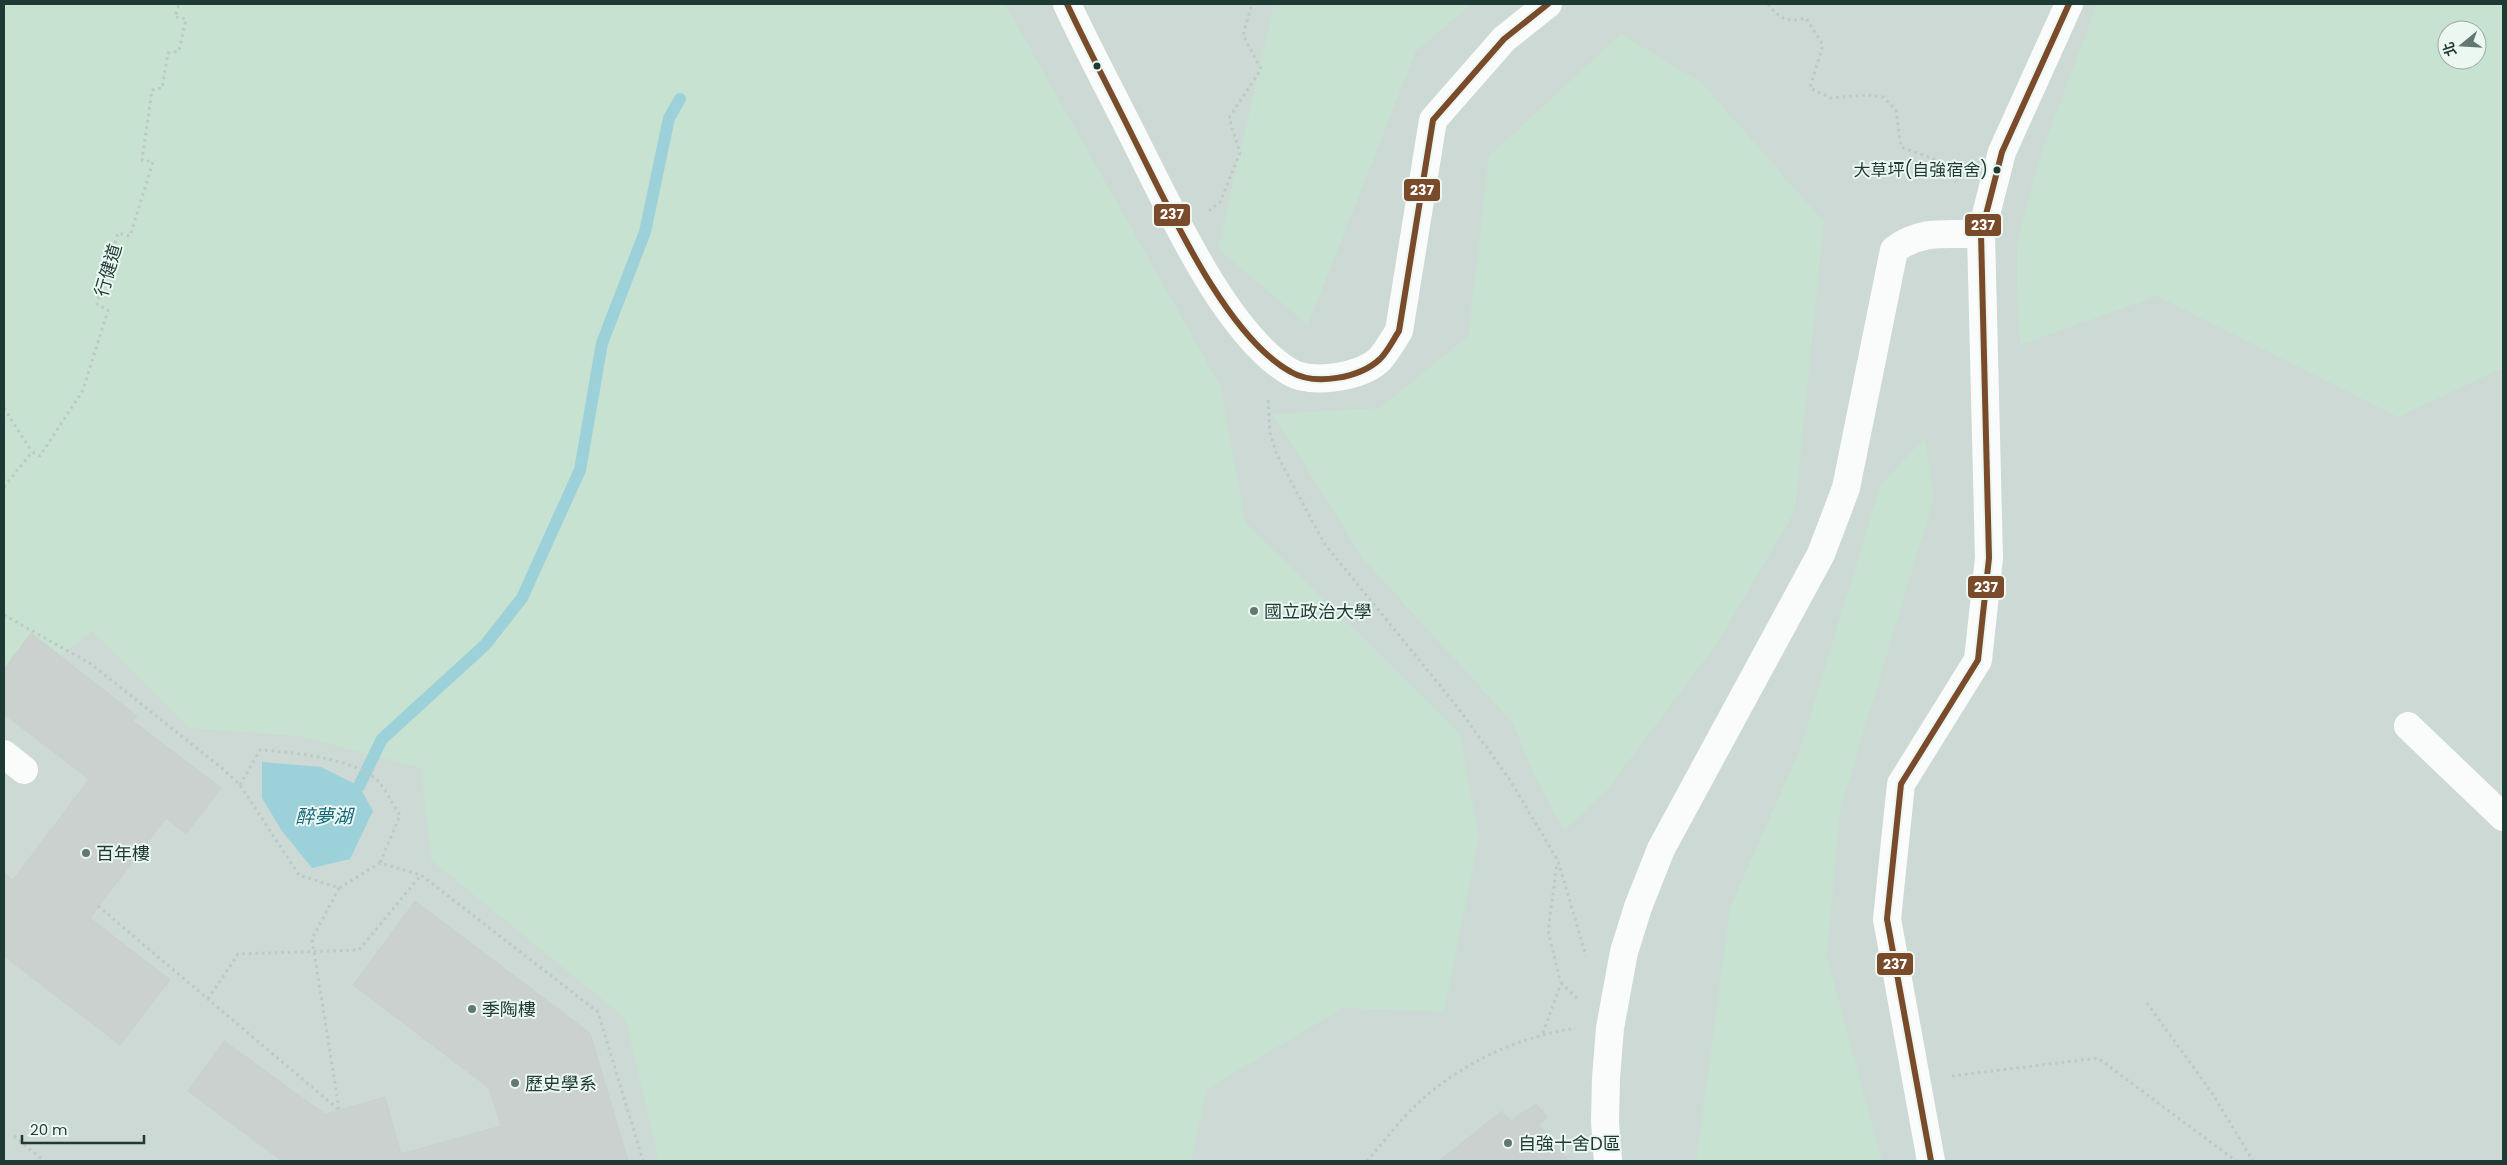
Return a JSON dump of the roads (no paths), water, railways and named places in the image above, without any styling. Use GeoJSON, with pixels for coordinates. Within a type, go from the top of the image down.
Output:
{"type":"FeatureCollection","features":[{"type":"Feature","properties":{"kind":"lane"},"geometry":{"type":"LineString","coordinates":[[1067,4],[1182,234],[1227,308],[1266,354],[1292,373],[1320,379],[1349,376],[1379,360],[1399,331],[1433,120],[1504,39],[1548,4]]}},
{"type":"Feature","properties":{"kind":"lane"},"geometry":{"type":"LineString","coordinates":[[1931,1161],[1887,919],[1901,784],[1978,660],[1989,558],[1981,234],[2002,152],[2069,4]]}},
{"type":"Feature","properties":{"kind":"lane"},"geometry":{"type":"LineString","coordinates":[[1608,1161],[1605,1113],[1610,1028],[1624,952],[1638,907],[1661,848],[1821,554],[1846,488],[1894,250],[1908,239],[1927,234],[1981,234]]}},
{"type":"Feature","properties":{"kind":"lane"},"geometry":{"type":"LineString","coordinates":[[2408,726],[2503,817]]}},
{"type":"Feature","properties":{"kind":"water","name":"醉夢湖"},"geometry":{"type":"Polygon","coordinates":[[[262,762],[321,767],[359,786],[373,811],[350,859],[312,868],[282,831],[262,798],[262,762]]]}},
{"type":"Feature","properties":{"kind":"waterway"},"geometry":{"type":"LineString","coordinates":[[359,786],[382,739],[485,645],[522,598],[580,470],[602,343],[645,232],[669,118],[680,99]]}},
{"type":"Feature","properties":{"kind":"place","name":"大草坪(自強宿舍)"},"geometry":{"type":"Point","coordinates":[1997,170]}},
{"type":"Feature","properties":{"kind":"place","name":"國立政治大學"},"geometry":{"type":"Point","coordinates":[1254,611]}},
{"type":"Feature","properties":{"kind":"place","name":"百年樓"},"geometry":{"type":"Point","coordinates":[86,853]}},
{"type":"Feature","properties":{"kind":"place","name":"季陶樓"},"geometry":{"type":"Point","coordinates":[472,1009]}},
{"type":"Feature","properties":{"kind":"place","name":"歷史學系"},"geometry":{"type":"Point","coordinates":[515,1083]}},
{"type":"Feature","properties":{"kind":"place","name":"自強十舍D區"},"geometry":{"type":"Point","coordinates":[1508,1143]}}]}
